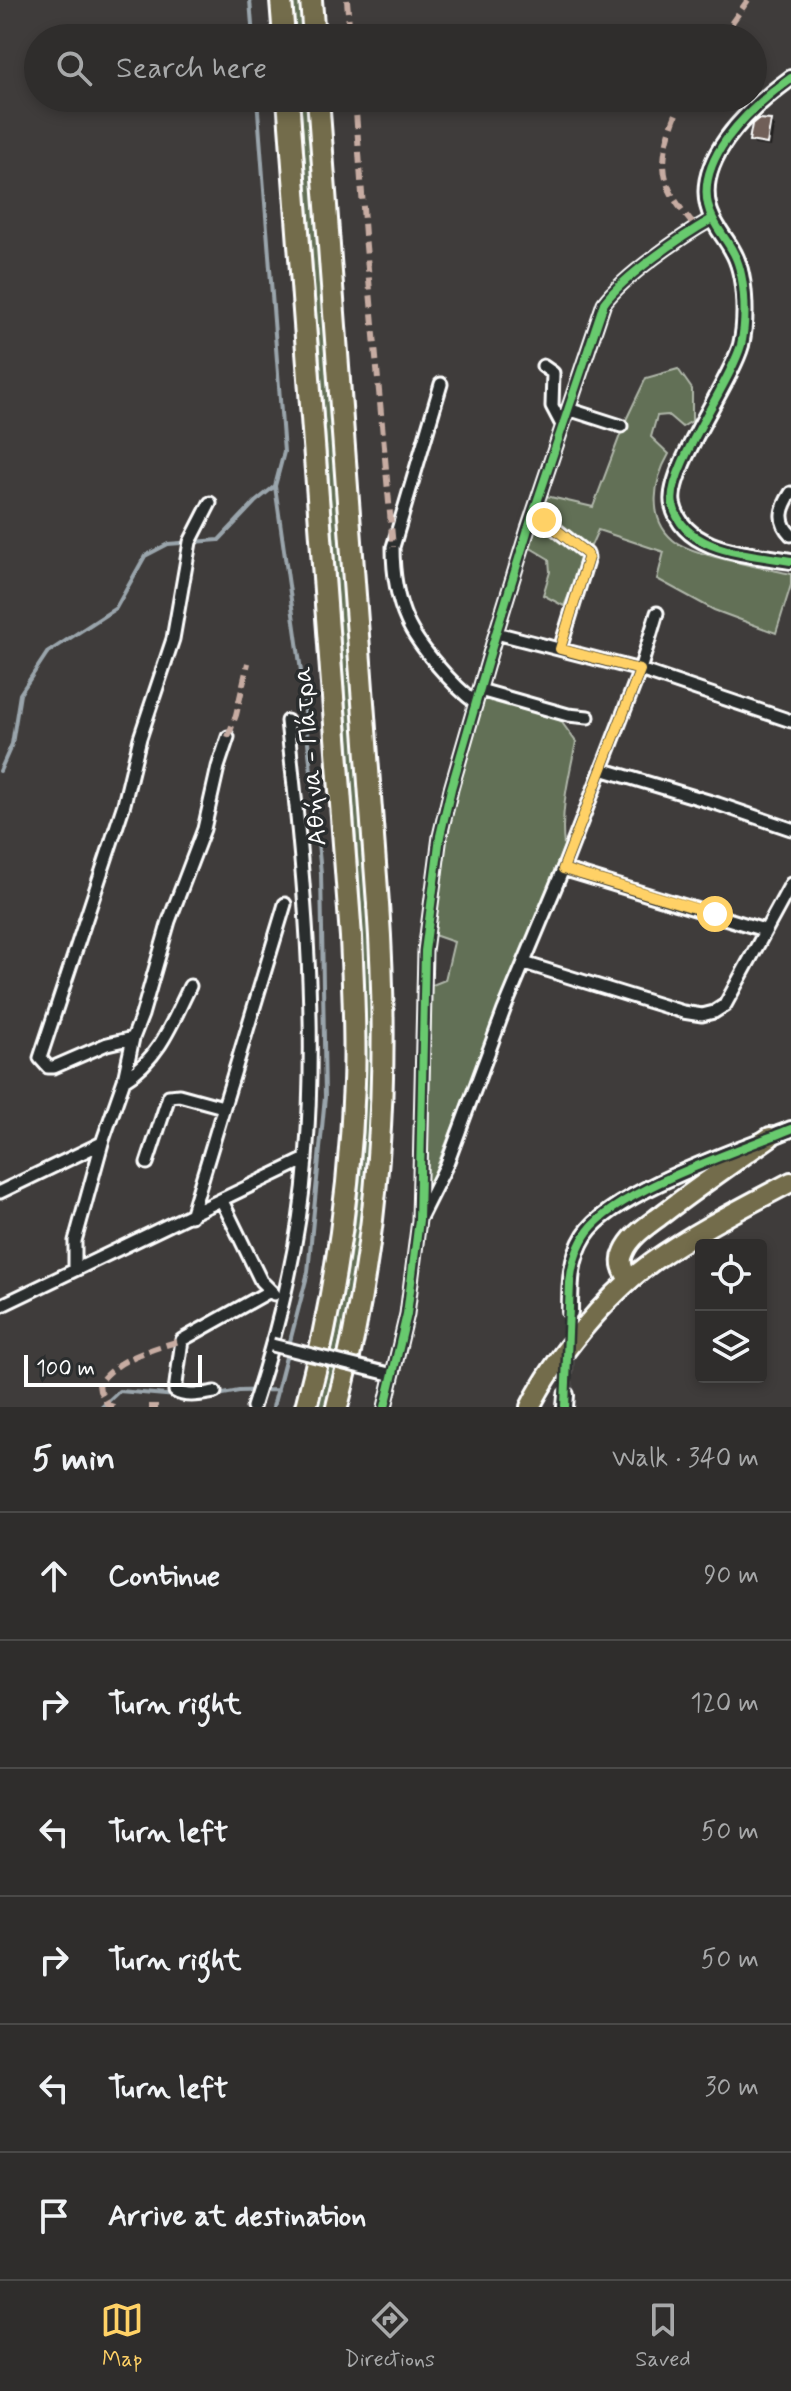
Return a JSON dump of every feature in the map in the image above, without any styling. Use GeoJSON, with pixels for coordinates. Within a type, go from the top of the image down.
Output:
{"type":"FeatureCollection","features":[{"type":"Feature","properties":{"kind":"highway"},"geometry":{"type":"LineString","coordinates":[[281,0],[283,24]]}},
{"type":"Feature","properties":{"kind":"highway"},"geometry":{"type":"LineString","coordinates":[[311,0],[313,24]]}},
{"type":"Feature","properties":{"kind":"highway","name":"Αθήνα - Πάτρα"},"geometry":{"type":"LineString","coordinates":[[289,112],[350,922],[354,1054],[344,1215],[324,1331],[306,1407]]}},
{"type":"Feature","properties":{"kind":"highway"},"geometry":{"type":"LineString","coordinates":[[319,112],[378,904],[384,1024],[384,1084],[375,1204],[350,1352],[337,1407]]}},
{"type":"Feature","properties":{"kind":"main road"},"geometry":{"type":"LineString","coordinates":[[630,1280],[621,1262],[633,1239],[681,1200],[770,1137]]}},
{"type":"Feature","properties":{"kind":"main road"},"geometry":{"type":"LineString","coordinates":[[530,1407],[563,1355],[630,1280],[702,1230],[791,1182]]}},
{"type":"Feature","properties":{"kind":"street"},"geometry":{"type":"LineString","coordinates":[[767,98],[791,78]]}},
{"type":"Feature","properties":{"kind":"street"},"geometry":{"type":"LineString","coordinates":[[751,112],[713,159],[705,188],[712,219],[738,262],[743,294],[741,342],[735,363],[677,474],[672,504],[679,521],[706,542],[726,550],[791,561]]}},
{"type":"Feature","properties":{"kind":"street"},"geometry":{"type":"LineString","coordinates":[[385,1407],[407,1314],[419,1220],[425,951],[440,836],[451,789],[496,633],[601,311],[611,294],[712,219]]}},
{"type":"Feature","properties":{"kind":"street"},"geometry":{"type":"LineString","coordinates":[[543,366],[553,373],[552,406],[562,425]]}},
{"type":"Feature","properties":{"kind":"street"},"geometry":{"type":"LineString","coordinates":[[441,384],[393,547],[394,567],[399,598],[408,624],[451,682],[476,703]]}},
{"type":"Feature","properties":{"kind":"street"},"geometry":{"type":"LineString","coordinates":[[568,409],[621,426]]}},
{"type":"Feature","properties":{"kind":"street"},"geometry":{"type":"LineString","coordinates":[[791,493],[785,502],[781,520],[791,535]]}},
{"type":"Feature","properties":{"kind":"street"},"geometry":{"type":"LineString","coordinates":[[133,1038],[107,1044],[54,1067],[48,1067],[40,1058],[124,804],[140,738],[173,639],[190,542],[210,503]]}},
{"type":"Feature","properties":{"kind":"street"},"geometry":{"type":"LineString","coordinates":[[544,520],[588,558],[560,649]]}},
{"type":"Feature","properties":{"kind":"street"},"geometry":{"type":"LineString","coordinates":[[419,1220],[447,1164],[504,1010],[563,869],[640,670],[657,613]]}},
{"type":"Feature","properties":{"kind":"street"},"geometry":{"type":"LineString","coordinates":[[496,633],[640,670],[791,721]]}},
{"type":"Feature","properties":{"kind":"street"},"geometry":{"type":"LineString","coordinates":[[480,690],[568,715],[588,717]]}},
{"type":"Feature","properties":{"kind":"street"},"geometry":{"type":"LineString","coordinates":[[253,1407],[272,1345],[293,1252],[306,1159],[311,1082],[311,1016],[300,846],[287,721]]}},
{"type":"Feature","properties":{"kind":"street"},"geometry":{"type":"LineString","coordinates":[[75,1269],[75,1241],[102,1143],[124,1080],[133,1038],[169,921],[204,829],[228,737]]}},
{"type":"Feature","properties":{"kind":"street"},"geometry":{"type":"LineString","coordinates":[[601,769],[791,829]]}},
{"type":"Feature","properties":{"kind":"street"},"geometry":{"type":"LineString","coordinates":[[563,869],[764,930]]}},
{"type":"Feature","properties":{"kind":"street"},"geometry":{"type":"LineString","coordinates":[[524,963],[666,1008],[702,1015],[714,1012],[725,1005],[791,884]]}},
{"type":"Feature","properties":{"kind":"street"},"geometry":{"type":"LineString","coordinates":[[191,1216],[285,904]]}},
{"type":"Feature","properties":{"kind":"street"},"geometry":{"type":"LineString","coordinates":[[124,1080],[159,1048],[190,986]]}},
{"type":"Feature","properties":{"kind":"street"},"geometry":{"type":"LineString","coordinates":[[147,1163],[169,1096],[179,1095],[223,1107]]}},
{"type":"Feature","properties":{"kind":"street"},"geometry":{"type":"LineString","coordinates":[[570,1312],[573,1263],[587,1233],[597,1221],[630,1198],[658,1184],[791,1129]]}},
{"type":"Feature","properties":{"kind":"street"},"geometry":{"type":"LineString","coordinates":[[0,1192],[102,1143]]}},
{"type":"Feature","properties":{"kind":"street"},"geometry":{"type":"LineString","coordinates":[[0,1306],[306,1159]]}},
{"type":"Feature","properties":{"kind":"street"},"geometry":{"type":"LineString","coordinates":[[222,1201],[261,1281],[282,1306]]}},
{"type":"Feature","properties":{"kind":"street"},"geometry":{"type":"LineString","coordinates":[[215,1392],[186,1395],[175,1391],[182,1340],[270,1291]]}},
{"type":"Feature","properties":{"kind":"street"},"geometry":{"type":"LineString","coordinates":[[272,1345],[393,1375]]}},
{"type":"Feature","properties":{"kind":"green space"},"geometry":{"type":"Polygon","coordinates":[[[293,0],[300,0],[301,24],[295,24],[293,0]]]}},
{"type":"Feature","properties":{"kind":"green space"},"geometry":{"type":"Polygon","coordinates":[[[301,112],[308,112],[369,936],[373,1064],[363,1205],[351,1286],[325,1407],[318,1407],[345,1287],[361,1165],[366,1017],[361,906],[301,112]]]}},
{"type":"Feature","properties":{"kind":"green space"},"geometry":{"type":"Polygon","coordinates":[[[678,369],[692,389],[692,421],[682,427],[668,415],[657,416],[651,437],[669,454],[657,487],[659,521],[673,540],[682,546],[791,574],[791,585],[776,633],[714,610],[657,579],[664,552],[598,530],[564,606],[543,595],[550,572],[549,559],[529,547],[546,496],[593,507],[625,422],[646,378],[678,369]]]}},
{"type":"Feature","properties":{"kind":"green space"},"geometry":{"type":"Polygon","coordinates":[[[484,697],[558,717],[576,742],[564,806],[564,846],[427,1186],[423,1156],[430,986],[445,980],[454,942],[431,934],[442,846],[462,761],[484,697]]]}},
{"type":"Feature","properties":{"kind":"building"},"geometry":{"type":"Polygon","coordinates":[[[758,119],[771,120],[767,144],[749,141],[752,124],[758,119]]]}},
{"type":"Feature","properties":{"kind":"waterway"},"geometry":{"type":"LineString","coordinates":[[250,0],[252,24]]}},
{"type":"Feature","properties":{"kind":"waterway"},"geometry":{"type":"LineString","coordinates":[[258,112],[284,452],[275,486],[301,671],[321,873],[325,1097],[308,1272],[273,1407]]}},
{"type":"Feature","properties":{"kind":"waterway"},"geometry":{"type":"LineString","coordinates":[[0,771],[12,744],[20,694],[47,653],[116,608],[145,556],[168,544],[219,540],[275,486]]}},
{"type":"Feature","properties":{"kind":"waterway"},"geometry":{"type":"LineString","coordinates":[[218,1395],[278,1390]]}},
{"type":"Feature","properties":{"kind":"waterway"},"geometry":{"type":"LineString","coordinates":[[102,1407],[119,1391],[177,1396]]}},
{"type":"Feature","properties":{"kind":"tunnel"},"geometry":{"type":"LineString","coordinates":[[566,1395],[570,1312]]}},
{"type":"Feature","properties":{"kind":"marked path"},"geometry":{"type":"LineString","coordinates":[[347,0],[349,24]]}},
{"type":"Feature","properties":{"kind":"marked path"},"geometry":{"type":"LineString","coordinates":[[731,24],[748,0]]}},
{"type":"Feature","properties":{"kind":"marked path"},"geometry":{"type":"LineString","coordinates":[[356,112],[393,547]]}},
{"type":"Feature","properties":{"kind":"marked path"},"geometry":{"type":"LineString","coordinates":[[677,112],[668,137],[664,169],[678,205],[696,228]]}},
{"type":"Feature","properties":{"kind":"marked path"},"geometry":{"type":"LineString","coordinates":[[228,737],[248,663]]}},
{"type":"Feature","properties":{"kind":"marked path"},"geometry":{"type":"LineString","coordinates":[[114,1407],[108,1405],[100,1391],[99,1384],[106,1375],[125,1361],[182,1340]]}},
{"type":"Feature","properties":{"kind":"marked path"},"geometry":{"type":"LineString","coordinates":[[149,1407],[158,1407]]}},
{"type":"Feature","properties":{"kind":"cycle path"},"geometry":{"type":"LineString","coordinates":[[767,98],[791,78]]}},
{"type":"Feature","properties":{"kind":"cycle path"},"geometry":{"type":"LineString","coordinates":[[751,112],[715,158],[708,178],[707,198],[713,219],[732,250],[740,271],[744,296],[741,345],[679,472],[673,491],[673,505],[680,521],[705,542],[739,553],[791,561]]}},
{"type":"Feature","properties":{"kind":"cycle path"},"geometry":{"type":"LineString","coordinates":[[385,1407],[407,1314],[419,1220],[425,951],[440,836],[451,789],[528,529],[604,303],[639,269],[712,219]]}},
{"type":"Feature","properties":{"kind":"cycle path"},"geometry":{"type":"LineString","coordinates":[[565,1407],[571,1276],[578,1249],[588,1231],[604,1215],[652,1186],[791,1129]]}},
{"type":"Feature","properties":{"kind":"route"},"geometry":{"type":"LineString","coordinates":[[544,520],[588,558],[560,649],[640,670],[563,869],[715,914]]}}]}
